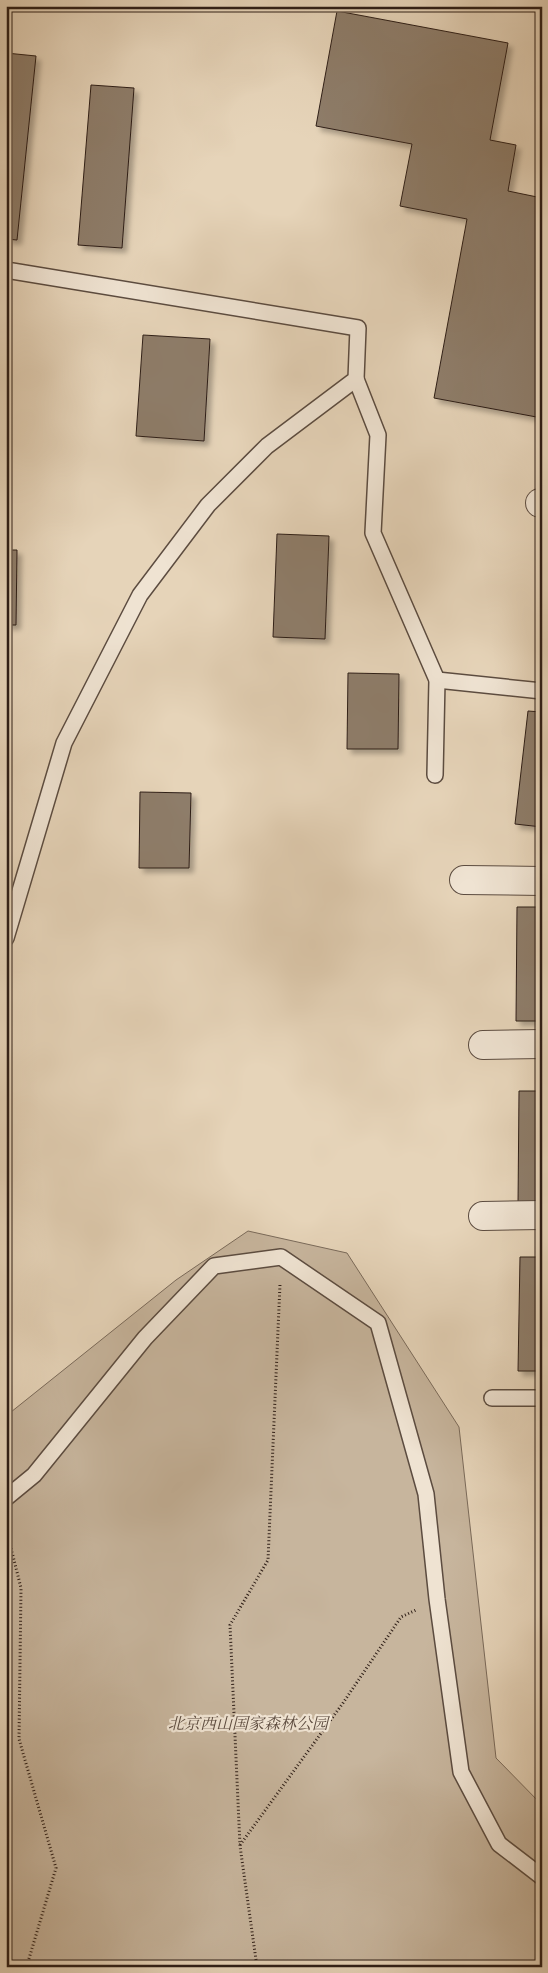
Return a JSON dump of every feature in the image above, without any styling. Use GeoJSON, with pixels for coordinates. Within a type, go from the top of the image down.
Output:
{"type":"FeatureCollection","features":[{"type":"Feature","properties":{"kind":"street"},"geometry":{"type":"LineString","coordinates":[[464,880],[542,881]]}},
{"type":"Feature","properties":{"kind":"street"},"geometry":{"type":"LineString","coordinates":[[483,1045],[542,1044]]}},
{"type":"Feature","properties":{"kind":"street"},"geometry":{"type":"LineString","coordinates":[[483,1216],[542,1215]]}},
{"type":"Feature","properties":{"kind":"lane"},"geometry":{"type":"LineString","coordinates":[[6,270],[358,328],[356,378],[378,435],[373,533],[437,680],[435,775]]}},
{"type":"Feature","properties":{"kind":"lane"},"geometry":{"type":"LineString","coordinates":[[6,938],[64,743],[140,595],[208,505],[266,446],[356,378]]}},
{"type":"Feature","properties":{"kind":"lane"},"geometry":{"type":"LineString","coordinates":[[437,680],[542,691]]}},
{"type":"Feature","properties":{"kind":"lane"},"geometry":{"type":"LineString","coordinates":[[6,1498],[34,1475],[145,1338],[214,1266],[281,1257],[378,1323],[426,1494],[437,1599],[461,1772],[499,1844],[542,1877]]}},
{"type":"Feature","properties":{"kind":"lane"},"geometry":{"type":"LineString","coordinates":[[492,1398],[542,1398]]}},
{"type":"Feature","properties":{"kind":"path"},"geometry":{"type":"LineString","coordinates":[[257,1967],[240,1846],[230,1626],[268,1560],[281,1257]]}},
{"type":"Feature","properties":{"kind":"path"},"geometry":{"type":"LineString","coordinates":[[6,1528],[22,1588],[19,1739],[56,1868],[28,1962],[21,1967]]}},
{"type":"Feature","properties":{"kind":"path"},"geometry":{"type":"LineString","coordinates":[[240,1846],[343,1703],[401,1617],[437,1599]]}},
{"type":"Feature","properties":{"kind":"green space","name":"北京西山国家森林公园"},"geometry":{"type":"Polygon","coordinates":[[[248,1231],[347,1253],[459,1427],[496,1758],[542,1805],[542,1967],[6,1967],[6,1416],[176,1280],[248,1231]]]}},
{"type":"Feature","properties":{"kind":"building"},"geometry":{"type":"Polygon","coordinates":[[[337,11],[508,43],[490,140],[516,145],[508,191],[542,198],[542,418],[434,398],[467,219],[400,206],[412,144],[316,126],[337,11]]]}},
{"type":"Feature","properties":{"kind":"building"},"geometry":{"type":"Polygon","coordinates":[[[6,53],[36,56],[17,240],[6,239],[6,53]]]}},
{"type":"Feature","properties":{"kind":"building"},"geometry":{"type":"Polygon","coordinates":[[[91,85],[134,88],[122,248],[78,245],[91,85]]]}},
{"type":"Feature","properties":{"kind":"building"},"geometry":{"type":"Polygon","coordinates":[[[143,335],[210,339],[204,441],[136,436],[143,335]]]}},
{"type":"Feature","properties":{"kind":"building"},"geometry":{"type":"Polygon","coordinates":[[[277,534],[329,536],[325,639],[273,637],[277,534]]]}},
{"type":"Feature","properties":{"kind":"building"},"geometry":{"type":"Polygon","coordinates":[[[6,550],[17,550],[16,625],[6,625],[6,550]]]}},
{"type":"Feature","properties":{"kind":"building"},"geometry":{"type":"Polygon","coordinates":[[[348,673],[399,674],[398,749],[347,749],[348,673]]]}},
{"type":"Feature","properties":{"kind":"building"},"geometry":{"type":"Polygon","coordinates":[[[528,711],[542,712],[542,827],[515,824],[528,711]]]}},
{"type":"Feature","properties":{"kind":"building"},"geometry":{"type":"Polygon","coordinates":[[[140,792],[191,793],[189,868],[139,868],[140,792]]]}},
{"type":"Feature","properties":{"kind":"building"},"geometry":{"type":"Polygon","coordinates":[[[517,907],[542,907],[542,1021],[516,1021],[517,907]]]}},
{"type":"Feature","properties":{"kind":"building"},"geometry":{"type":"Polygon","coordinates":[[[519,1091],[542,1091],[542,1205],[518,1205],[519,1091]]]}},
{"type":"Feature","properties":{"kind":"building"},"geometry":{"type":"Polygon","coordinates":[[[520,1257],[542,1257],[542,1371],[518,1371],[520,1257]]]}}]}
